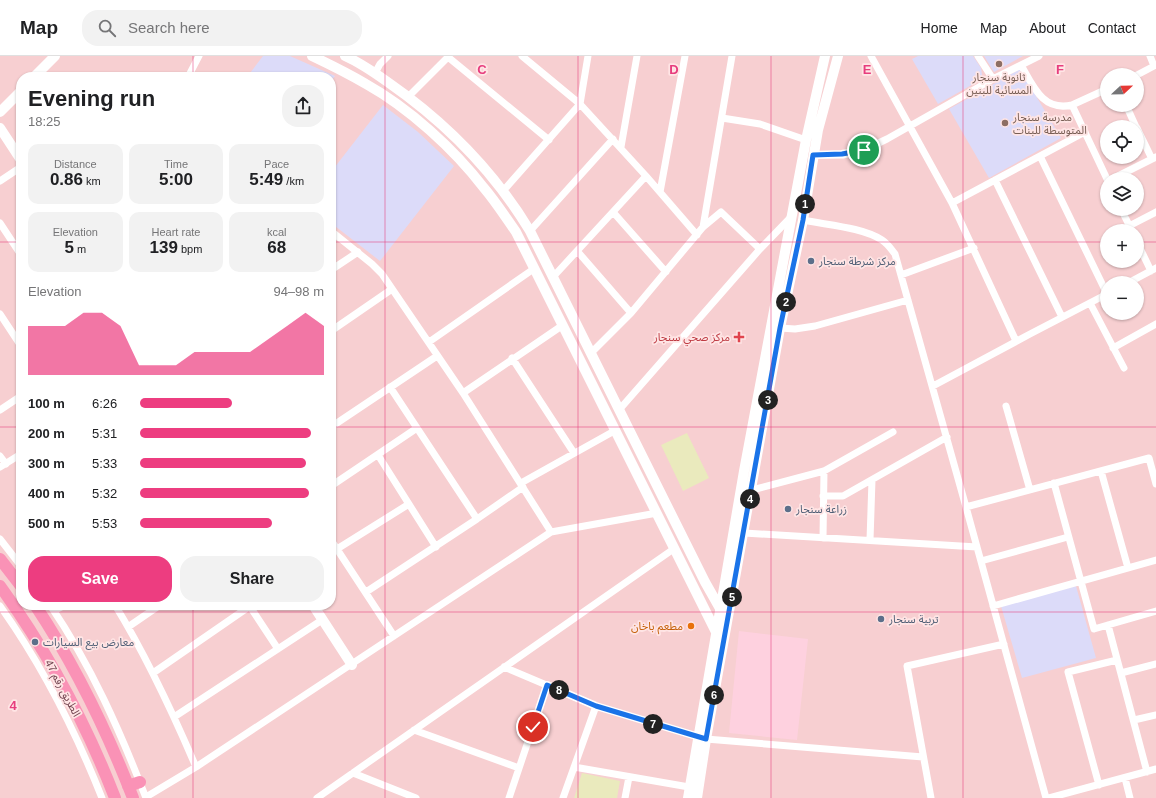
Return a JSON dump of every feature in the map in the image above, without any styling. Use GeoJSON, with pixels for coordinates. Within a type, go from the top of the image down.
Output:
{"type":"FeatureCollection","features":[{"type":"Feature","properties":{"kind":"highway"},"geometry":{"type":"LineString","coordinates":[[0,559],[16,580]]}},
{"type":"Feature","properties":{"kind":"highway","name":"الطريق رقم 47"},"geometry":{"type":"LineString","coordinates":[[0,586],[16,610]]}},
{"type":"Feature","properties":{"kind":"highway","name":"الطريق رقم 47"},"geometry":{"type":"LineString","coordinates":[[16,610],[50,662],[83,725],[98,773],[114,798]]}},
{"type":"Feature","properties":{"kind":"highway","name":"الطريق رقم 47"},"geometry":{"type":"LineString","coordinates":[[37,610],[79,678],[112,747],[134,784],[133,798]]}},
{"type":"Feature","properties":{"kind":"street"},"geometry":{"type":"LineString","coordinates":[[39,72],[55,56]]}},
{"type":"Feature","properties":{"kind":"street"},"geometry":{"type":"LineString","coordinates":[[191,72],[199,56]]}},
{"type":"Feature","properties":{"kind":"street"},"geometry":{"type":"LineString","coordinates":[[312,56],[368,84],[400,106],[430,131],[460,160],[485,188],[516,232],[716,632]]}},
{"type":"Feature","properties":{"kind":"street"},"geometry":{"type":"LineString","coordinates":[[345,56],[360,63],[409,96],[441,124],[485,169],[521,216],[592,353],[705,582],[725,613]]}},
{"type":"Feature","properties":{"kind":"street"},"geometry":{"type":"LineString","coordinates":[[368,84],[380,64],[388,56]]}},
{"type":"Feature","properties":{"kind":"street"},"geometry":{"type":"LineString","coordinates":[[409,96],[449,56],[549,140]]}},
{"type":"Feature","properties":{"kind":"street"},"geometry":{"type":"LineString","coordinates":[[522,56],[580,104],[621,147],[697,235]]}},
{"type":"Feature","properties":{"kind":"street"},"geometry":{"type":"LineString","coordinates":[[503,192],[580,104],[588,56]]}},
{"type":"Feature","properties":{"kind":"street"},"geometry":{"type":"LineString","coordinates":[[621,147],[637,56]]}},
{"type":"Feature","properties":{"kind":"street"},"geometry":{"type":"LineString","coordinates":[[660,192],[685,56]]}},
{"type":"Feature","properties":{"kind":"street"},"geometry":{"type":"LineString","coordinates":[[703,227],[732,56]]}},
{"type":"Feature","properties":{"kind":"street"},"geometry":{"type":"LineString","coordinates":[[688,798],[689,787],[702,738],[725,613],[746,464],[806,140],[825,56]]}},
{"type":"Feature","properties":{"kind":"street"},"geometry":{"type":"LineString","coordinates":[[697,798],[702,738],[716,632],[725,613],[744,533],[780,328],[803,220],[813,155],[818,130],[838,56]]}},
{"type":"Feature","properties":{"kind":"street"},"geometry":{"type":"LineString","coordinates":[[978,56],[993,79]]}},
{"type":"Feature","properties":{"kind":"street"},"geometry":{"type":"LineString","coordinates":[[813,155],[842,154],[864,150],[1021,65],[1030,58],[1039,56]]}},
{"type":"Feature","properties":{"kind":"street"},"geometry":{"type":"LineString","coordinates":[[1144,71],[1154,66],[1150,56]]}},
{"type":"Feature","properties":{"kind":"street"},"geometry":{"type":"LineString","coordinates":[[873,57],[952,203],[1016,341]]}},
{"type":"Feature","properties":{"kind":"street"},"geometry":{"type":"LineString","coordinates":[[1021,65],[1035,90],[1043,99],[1055,106],[1066,107],[1100,92]]}},
{"type":"Feature","properties":{"kind":"street"},"geometry":{"type":"LineString","coordinates":[[0,112],[16,96]]}},
{"type":"Feature","properties":{"kind":"street"},"geometry":{"type":"LineString","coordinates":[[1072,105],[1104,172]]}},
{"type":"Feature","properties":{"kind":"street"},"geometry":{"type":"LineString","coordinates":[[722,118],[760,124],[806,140]]}},
{"type":"Feature","properties":{"kind":"street"},"geometry":{"type":"LineString","coordinates":[[0,128],[16,152]]}},
{"type":"Feature","properties":{"kind":"street"},"geometry":{"type":"LineString","coordinates":[[952,203],[1085,132]]}},
{"type":"Feature","properties":{"kind":"street"},"geometry":{"type":"LineString","coordinates":[[530,231],[613,139]]}},
{"type":"Feature","properties":{"kind":"street"},"geometry":{"type":"LineString","coordinates":[[1126,172],[1154,158],[1144,140]]}},
{"type":"Feature","properties":{"kind":"street"},"geometry":{"type":"LineString","coordinates":[[1040,156],[1100,280]]}},
{"type":"Feature","properties":{"kind":"street"},"geometry":{"type":"LineString","coordinates":[[0,181],[16,170]]}},
{"type":"Feature","properties":{"kind":"street"},"geometry":{"type":"LineString","coordinates":[[553,277],[578,252],[646,176]]}},
{"type":"Feature","properties":{"kind":"street"},"geometry":{"type":"LineString","coordinates":[[995,180],[1062,317]]}},
{"type":"Feature","properties":{"kind":"street"},"geometry":{"type":"LineString","coordinates":[[613,212],[666,272]]}},
{"type":"Feature","properties":{"kind":"street"},"geometry":{"type":"LineString","coordinates":[[592,353],[631,312],[703,227],[721,212],[760,249]]}},
{"type":"Feature","properties":{"kind":"street"},"geometry":{"type":"LineString","coordinates":[[1136,224],[1156,212]]}},
{"type":"Feature","properties":{"kind":"street"},"geometry":{"type":"LineString","coordinates":[[619,410],[760,249],[792,215]]}},
{"type":"Feature","properties":{"kind":"street"},"geometry":{"type":"LineString","coordinates":[[803,220],[863,232],[883,241],[895,254],[1048,798],[1076,795],[1099,785],[1156,769]]}},
{"type":"Feature","properties":{"kind":"street"},"geometry":{"type":"LineString","coordinates":[[0,223],[16,247]]}},
{"type":"Feature","properties":{"kind":"street"},"geometry":{"type":"LineString","coordinates":[[336,235],[378,268],[463,393],[551,532]]}},
{"type":"Feature","properties":{"kind":"street"},"geometry":{"type":"LineString","coordinates":[[901,275],[974,248]]}},
{"type":"Feature","properties":{"kind":"street"},"geometry":{"type":"LineString","coordinates":[[336,267],[358,252]]}},
{"type":"Feature","properties":{"kind":"street"},"geometry":{"type":"LineString","coordinates":[[578,252],[631,312]]}},
{"type":"Feature","properties":{"kind":"street"},"geometry":{"type":"LineString","coordinates":[[1141,276],[1153,270],[1144,254]]}},
{"type":"Feature","properties":{"kind":"street"},"geometry":{"type":"LineString","coordinates":[[429,342],[535,268]]}},
{"type":"Feature","properties":{"kind":"street"},"geometry":{"type":"LineString","coordinates":[[336,328],[392,289]]}},
{"type":"Feature","properties":{"kind":"street"},"geometry":{"type":"LineString","coordinates":[[933,386],[1100,298]]}},
{"type":"Feature","properties":{"kind":"street"},"geometry":{"type":"LineString","coordinates":[[780,328],[795,329],[814,326],[908,300]]}},
{"type":"Feature","properties":{"kind":"street"},"geometry":{"type":"LineString","coordinates":[[1090,303],[1124,368]]}},
{"type":"Feature","properties":{"kind":"street"},"geometry":{"type":"LineString","coordinates":[[0,314],[16,338]]}},
{"type":"Feature","properties":{"kind":"street"},"geometry":{"type":"LineString","coordinates":[[1113,348],[1156,324]]}},
{"type":"Feature","properties":{"kind":"street"},"geometry":{"type":"LineString","coordinates":[[463,393],[512,358],[563,325]]}},
{"type":"Feature","properties":{"kind":"street"},"geometry":{"type":"LineString","coordinates":[[336,424],[437,356]]}},
{"type":"Feature","properties":{"kind":"street"},"geometry":{"type":"LineString","coordinates":[[512,358],[574,453]]}},
{"type":"Feature","properties":{"kind":"street"},"geometry":{"type":"LineString","coordinates":[[390,386],[477,519]]}},
{"type":"Feature","properties":{"kind":"street"},"geometry":{"type":"LineString","coordinates":[[0,410],[16,399]]}},
{"type":"Feature","properties":{"kind":"street"},"geometry":{"type":"LineString","coordinates":[[1006,406],[1030,490]]}},
{"type":"Feature","properties":{"kind":"street"},"geometry":{"type":"LineString","coordinates":[[336,483],[417,428]]}},
{"type":"Feature","properties":{"kind":"street"},"geometry":{"type":"LineString","coordinates":[[366,592],[477,519],[522,485],[574,453],[616,430]]}},
{"type":"Feature","properties":{"kind":"street"},"geometry":{"type":"LineString","coordinates":[[752,490],[824,471],[893,432]]}},
{"type":"Feature","properties":{"kind":"street"},"geometry":{"type":"LineString","coordinates":[[823,496],[843,496],[947,437]]}},
{"type":"Feature","properties":{"kind":"street"},"geometry":{"type":"LineString","coordinates":[[378,455],[436,547]]}},
{"type":"Feature","properties":{"kind":"street"},"geometry":{"type":"LineString","coordinates":[[0,456],[3,466],[16,457]]}},
{"type":"Feature","properties":{"kind":"street"},"geometry":{"type":"LineString","coordinates":[[966,507],[1149,458],[1156,484]]}},
{"type":"Feature","properties":{"kind":"street"},"geometry":{"type":"LineString","coordinates":[[822,538],[824,471]]}},
{"type":"Feature","properties":{"kind":"street"},"geometry":{"type":"LineString","coordinates":[[1101,471],[1128,568]]}},
{"type":"Feature","properties":{"kind":"street"},"geometry":{"type":"LineString","coordinates":[[870,540],[872,480]]}},
{"type":"Feature","properties":{"kind":"street"},"geometry":{"type":"LineString","coordinates":[[1054,484],[1094,628],[1156,611]]}},
{"type":"Feature","properties":{"kind":"street"},"geometry":{"type":"LineString","coordinates":[[394,636],[337,549],[409,504]]}},
{"type":"Feature","properties":{"kind":"street"},"geometry":{"type":"LineString","coordinates":[[57,610],[54,612],[79,652],[102,694],[134,784],[146,798],[196,767],[551,532],[657,512]]}},
{"type":"Feature","properties":{"kind":"street"},"geometry":{"type":"LineString","coordinates":[[744,533],[977,547]]}},
{"type":"Feature","properties":{"kind":"street"},"geometry":{"type":"LineString","coordinates":[[981,561],[1068,537]]}},
{"type":"Feature","properties":{"kind":"street"},"geometry":{"type":"LineString","coordinates":[[0,539],[16,560]]}},
{"type":"Feature","properties":{"kind":"street"},"geometry":{"type":"LineString","coordinates":[[316,798],[675,548]]}},
{"type":"Feature","properties":{"kind":"street"},"geometry":{"type":"LineString","coordinates":[[993,606],[1156,560]]}},
{"type":"Feature","properties":{"kind":"street"},"geometry":{"type":"LineString","coordinates":[[695,588],[705,582]]}},
{"type":"Feature","properties":{"kind":"street"},"geometry":{"type":"LineString","coordinates":[[0,606],[24,641],[98,773],[102,798]]}},
{"type":"Feature","properties":{"kind":"street"},"geometry":{"type":"LineString","coordinates":[[118,610],[153,673],[196,767]]}},
{"type":"Feature","properties":{"kind":"street"},"geometry":{"type":"LineString","coordinates":[[128,626],[152,610]]}},
{"type":"Feature","properties":{"kind":"street"},"geometry":{"type":"LineString","coordinates":[[153,673],[242,610]]}},
{"type":"Feature","properties":{"kind":"street"},"geometry":{"type":"LineString","coordinates":[[252,610],[278,649]]}},
{"type":"Feature","properties":{"kind":"street"},"geometry":{"type":"LineString","coordinates":[[316,610],[352,664]]}},
{"type":"Feature","properties":{"kind":"street"},"geometry":{"type":"LineString","coordinates":[[174,717],[322,620]]}},
{"type":"Feature","properties":{"kind":"street"},"geometry":{"type":"LineString","coordinates":[[1108,625],[1147,772]]}},
{"type":"Feature","properties":{"kind":"street"},"geometry":{"type":"LineString","coordinates":[[931,798],[907,666],[1004,644]]}},
{"type":"Feature","properties":{"kind":"street"},"geometry":{"type":"LineString","coordinates":[[1099,785],[1068,672],[1117,660]]}},
{"type":"Feature","properties":{"kind":"street"},"geometry":{"type":"LineString","coordinates":[[1121,673],[1156,664]]}},
{"type":"Feature","properties":{"kind":"street"},"geometry":{"type":"LineString","coordinates":[[504,667],[596,706],[702,738],[923,758]]}},
{"type":"Feature","properties":{"kind":"street"},"geometry":{"type":"LineString","coordinates":[[508,798],[547,685]]}},
{"type":"Feature","properties":{"kind":"street"},"geometry":{"type":"LineString","coordinates":[[563,798],[596,706]]}},
{"type":"Feature","properties":{"kind":"street"},"geometry":{"type":"LineString","coordinates":[[1134,720],[1156,715]]}},
{"type":"Feature","properties":{"kind":"street"},"geometry":{"type":"LineString","coordinates":[[414,730],[519,768]]}},
{"type":"Feature","properties":{"kind":"street"},"geometry":{"type":"LineString","coordinates":[[574,767],[689,787]]}},
{"type":"Feature","properties":{"kind":"street"},"geometry":{"type":"LineString","coordinates":[[352,773],[416,798]]}},
{"type":"Feature","properties":{"kind":"street"},"geometry":{"type":"LineString","coordinates":[[625,798],[629,777]]}},
{"type":"Feature","properties":{"kind":"street"},"geometry":{"type":"LineString","coordinates":[[1124,778],[1130,798]]}},
{"type":"Feature","properties":{"kind":"shaded area"},"geometry":{"type":"Polygon","coordinates":[[[0,56],[1156,56],[1156,798],[0,798],[0,56]]]}},
{"type":"Feature","properties":{"kind":"shaded area"},"geometry":{"type":"Polygon","coordinates":[[[263,56],[290,56],[326,72],[251,72],[263,56]]]}},
{"type":"Feature","properties":{"kind":"shaded area"},"geometry":{"type":"Polygon","coordinates":[[[918,56],[973,56],[981,68],[982,75],[977,82],[938,104],[912,59],[918,56]]]}},
{"type":"Feature","properties":{"kind":"shaded area","name":"ثانوية سنجار المسائية للبنين"},"geometry":{"type":"Polygon","coordinates":[[[984,56],[1023,56],[994,72],[984,56]]]}},
{"type":"Feature","properties":{"kind":"shaded area","name":"مدرسة سنجار المتوسطة للبنات"},"geometry":{"type":"Polygon","coordinates":[[[1020,69],[1061,138],[989,178],[949,109],[1020,69]]]}},
{"type":"Feature","properties":{"kind":"shaded area"},"geometry":{"type":"Polygon","coordinates":[[[383,105],[418,132],[454,166],[380,261],[336,227],[336,166],[383,105]]]}},
{"type":"Feature","properties":{"kind":"shaded area"},"geometry":{"type":"Polygon","coordinates":[[[1076,586],[1096,658],[1022,678],[1001,606],[1076,586]]]}},
{"type":"Feature","properties":{"kind":"shaded area"},"geometry":{"type":"Polygon","coordinates":[[[739,631],[808,639],[797,740],[729,733],[739,631]]]}},
{"type":"Feature","properties":{"kind":"green space"},"geometry":{"type":"Polygon","coordinates":[[[687,433],[709,478],[683,491],[661,445],[687,433]]]}},
{"type":"Feature","properties":{"kind":"green space"},"geometry":{"type":"Polygon","coordinates":[[[582,773],[620,781],[617,798],[574,798],[582,773]]]}},
{"type":"Feature","properties":{"kind":"place","name":"ثانوية سنجار المسائية للبنين"},"geometry":{"type":"Point","coordinates":[999,64]}},
{"type":"Feature","properties":{"kind":"place","name":"مدرسة سنجار المتوسطة للبنات"},"geometry":{"type":"Point","coordinates":[1005,123]}},
{"type":"Feature","properties":{"kind":"place","name":"مركز شرطة سنجار"},"geometry":{"type":"Point","coordinates":[811,261]}},
{"type":"Feature","properties":{"kind":"place","name":"مركز صحي سنجار"},"geometry":{"type":"Point","coordinates":[739,337]}},
{"type":"Feature","properties":{"kind":"place","name":"زراعة سنجار"},"geometry":{"type":"Point","coordinates":[788,509]}},
{"type":"Feature","properties":{"kind":"place","name":"تربية سنجار"},"geometry":{"type":"Point","coordinates":[881,619]}},
{"type":"Feature","properties":{"kind":"place","name":"مطعم باخان"},"geometry":{"type":"Point","coordinates":[691,626]}},
{"type":"Feature","properties":{"kind":"place","name":"معارض بيع السيارات"},"geometry":{"type":"Point","coordinates":[35,642]}},
{"type":"Feature","properties":{"kind":"route"},"geometry":{"type":"LineString","coordinates":[[533,727],[547,685],[596,706],[706,739],[780,328],[803,220],[813,155],[856,153],[864,150]]}}]}
